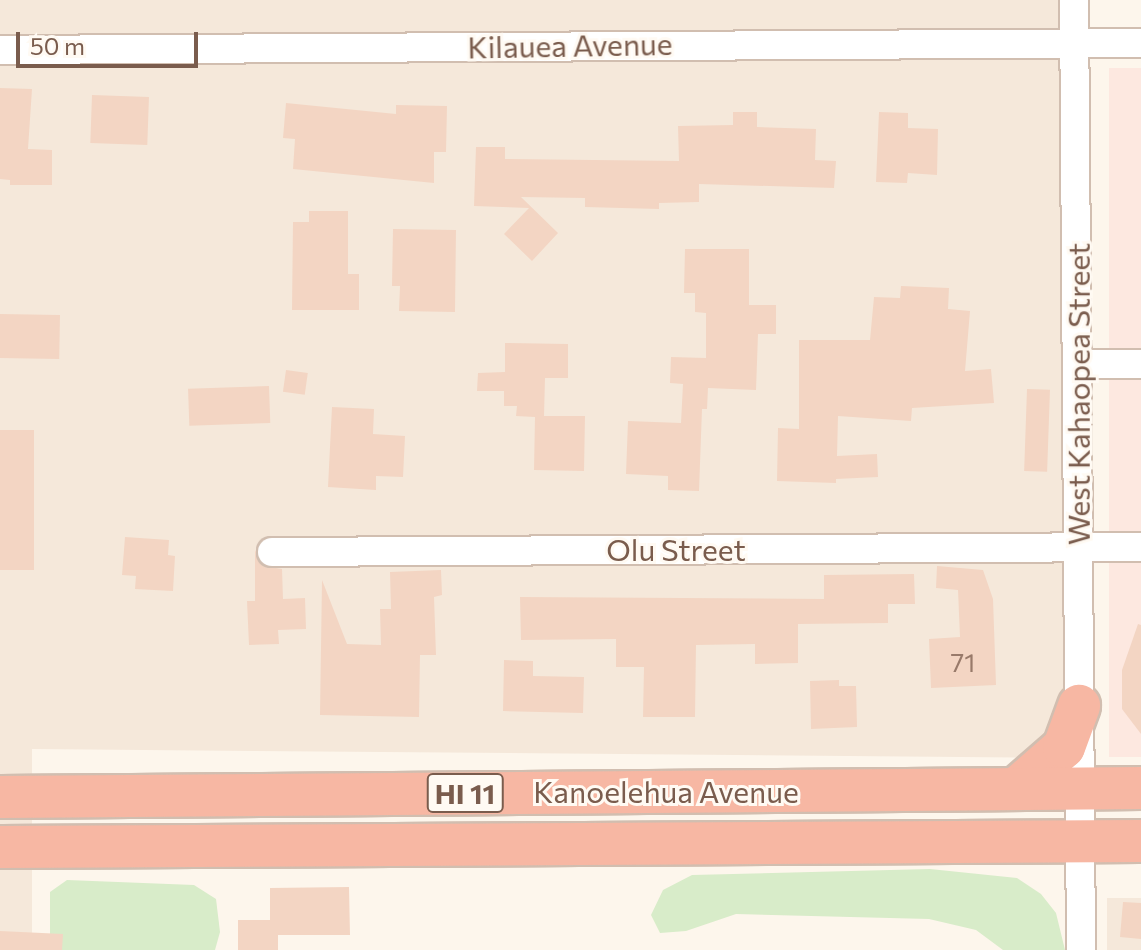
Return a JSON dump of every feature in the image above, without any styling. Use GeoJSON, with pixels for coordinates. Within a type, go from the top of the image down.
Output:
{"type":"FeatureCollection","features":[{"type":"Feature","properties":{"kind":"highway"},"geometry":{"type":"LineString","coordinates":[[1017,788],[1061,752],[1079,706]]}},
{"type":"Feature","properties":{"kind":"highway","name":"Kanoelehua Avenue"},"geometry":{"type":"LineString","coordinates":[[0,797],[1141,788]]}},
{"type":"Feature","properties":{"kind":"highway","name":"Kanoelehua Avenue"},"geometry":{"type":"LineString","coordinates":[[0,847],[1141,841]]}},
{"type":"Feature","properties":{"kind":"street","name":"West Kahaopea Street"},"geometry":{"type":"LineString","coordinates":[[1074,0],[1081,950]]}},
{"type":"Feature","properties":{"kind":"street","name":"Kilauea Avenue"},"geometry":{"type":"LineString","coordinates":[[0,50],[1141,43]]}},
{"type":"Feature","properties":{"kind":"street"},"geometry":{"type":"LineString","coordinates":[[1078,364],[1141,364]]}},
{"type":"Feature","properties":{"kind":"street","name":"Olu Street"},"geometry":{"type":"LineString","coordinates":[[272,552],[1141,547]]}},
{"type":"Feature","properties":{"kind":"shaded area"},"geometry":{"type":"Polygon","coordinates":[[[0,0],[1074,0],[1080,758],[32,749],[32,950],[0,950],[0,0]]]}},
{"type":"Feature","properties":{"kind":"shaded area"},"geometry":{"type":"Polygon","coordinates":[[[1109,68],[1141,68],[1141,757],[1109,757],[1109,68]]]}},
{"type":"Feature","properties":{"kind":"shaded area"},"geometry":{"type":"Polygon","coordinates":[[[1107,898],[1141,898],[1141,950],[1107,950],[1107,898]]]}},
{"type":"Feature","properties":{"kind":"green space"},"geometry":{"type":"Polygon","coordinates":[[[930,869],[1017,878],[1041,894],[1056,913],[1065,950],[1003,950],[976,930],[929,919],[736,914],[686,931],[660,933],[651,915],[663,890],[692,875],[930,869]]]}},
{"type":"Feature","properties":{"kind":"green space"},"geometry":{"type":"Polygon","coordinates":[[[67,880],[194,885],[216,899],[220,932],[215,950],[50,950],[50,892],[67,880]]]}},
{"type":"Feature","properties":{"kind":"building"},"geometry":{"type":"Polygon","coordinates":[[[0,88],[32,89],[28,149],[52,150],[52,185],[10,185],[10,180],[0,179],[0,88]]]}},
{"type":"Feature","properties":{"kind":"building"},"geometry":{"type":"Polygon","coordinates":[[[92,95],[149,97],[147,145],[90,143],[92,95]]]}},
{"type":"Feature","properties":{"kind":"building"},"geometry":{"type":"Polygon","coordinates":[[[286,103],[396,114],[396,105],[447,106],[446,152],[434,152],[434,183],[293,169],[295,139],[283,138],[286,103]]]}},
{"type":"Feature","properties":{"kind":"building"},"geometry":{"type":"Polygon","coordinates":[[[733,112],[757,112],[757,127],[816,129],[815,160],[836,161],[834,188],[699,184],[699,202],[659,203],[659,209],[585,207],[585,198],[521,197],[558,233],[532,261],[504,234],[529,208],[474,206],[476,147],[505,147],[505,159],[679,161],[678,126],[733,125],[733,112]]]}},
{"type":"Feature","properties":{"kind":"building"},"geometry":{"type":"Polygon","coordinates":[[[879,112],[908,113],[908,128],[938,129],[937,175],[908,173],[907,183],[876,182],[879,112]]]}},
{"type":"Feature","properties":{"kind":"building"},"geometry":{"type":"Polygon","coordinates":[[[309,211],[348,211],[348,274],[359,274],[359,310],[292,310],[293,222],[309,222],[309,211]]]}},
{"type":"Feature","properties":{"kind":"building"},"geometry":{"type":"Polygon","coordinates":[[[393,229],[456,230],[455,312],[399,311],[400,286],[392,286],[393,229]]]}},
{"type":"Feature","properties":{"kind":"building"},"geometry":{"type":"Polygon","coordinates":[[[685,249],[749,249],[749,305],[776,305],[776,334],[758,334],[756,390],[708,388],[707,409],[702,409],[699,491],[668,490],[668,476],[626,474],[628,421],[681,423],[683,384],[670,383],[671,357],[706,358],[706,313],[695,312],[695,293],[684,293],[685,249]]]}},
{"type":"Feature","properties":{"kind":"building"},"geometry":{"type":"Polygon","coordinates":[[[901,286],[949,288],[948,309],[970,311],[965,371],[991,369],[994,403],[912,408],[911,421],[838,416],[837,456],[877,454],[878,477],[836,479],[836,483],[777,481],[778,428],[799,429],[799,340],[870,340],[874,297],[900,298],[901,286]]]}},
{"type":"Feature","properties":{"kind":"building"},"geometry":{"type":"Polygon","coordinates":[[[0,314],[60,315],[59,359],[0,358],[0,314]]]}},
{"type":"Feature","properties":{"kind":"building"},"geometry":{"type":"Polygon","coordinates":[[[505,343],[568,344],[568,378],[545,378],[544,416],[585,416],[584,471],[534,470],[535,417],[516,416],[517,406],[504,406],[504,391],[477,391],[478,373],[505,372],[505,343]]]}},
{"type":"Feature","properties":{"kind":"building"},"geometry":{"type":"Polygon","coordinates":[[[286,370],[308,373],[305,395],[283,392],[286,370]]]}},
{"type":"Feature","properties":{"kind":"building"},"geometry":{"type":"Polygon","coordinates":[[[269,386],[270,423],[189,426],[188,389],[269,386]]]}},
{"type":"Feature","properties":{"kind":"building"},"geometry":{"type":"Polygon","coordinates":[[[1027,389],[1050,390],[1047,472],[1024,471],[1027,389]]]}},
{"type":"Feature","properties":{"kind":"building"},"geometry":{"type":"Polygon","coordinates":[[[332,407],[374,409],[373,434],[405,436],[403,477],[376,476],[376,490],[328,487],[332,407]]]}},
{"type":"Feature","properties":{"kind":"building"},"geometry":{"type":"Polygon","coordinates":[[[0,430],[34,430],[34,570],[0,570],[0,430]]]}},
{"type":"Feature","properties":{"kind":"building"},"geometry":{"type":"Polygon","coordinates":[[[125,537],[169,540],[168,555],[175,556],[173,591],[135,589],[136,576],[122,575],[125,537]]]}},
{"type":"Feature","properties":{"kind":"building"},"geometry":{"type":"Polygon","coordinates":[[[255,550],[263,566],[282,569],[283,599],[305,598],[306,629],[278,630],[279,644],[249,645],[247,601],[255,601],[255,550]]]}},
{"type":"Feature","properties":{"kind":"building"},"geometry":{"type":"Polygon","coordinates":[[[937,566],[983,570],[993,599],[996,685],[931,688],[929,639],[960,637],[958,590],[936,588],[937,566]]]}},
{"type":"Feature","properties":{"kind":"building"},"geometry":{"type":"Polygon","coordinates":[[[441,570],[442,595],[434,597],[436,655],[420,655],[419,717],[320,715],[322,580],[347,644],[381,645],[380,609],[391,609],[390,572],[441,570]]]}},
{"type":"Feature","properties":{"kind":"building"},"geometry":{"type":"Polygon","coordinates":[[[914,574],[915,604],[888,604],[888,623],[798,624],[798,663],[755,664],[755,644],[696,645],[695,717],[643,717],[644,667],[616,667],[616,639],[521,640],[520,597],[824,599],[824,575],[914,574]]]}},
{"type":"Feature","properties":{"kind":"building"},"geometry":{"type":"Polygon","coordinates":[[[1138,624],[1141,625],[1141,734],[1122,709],[1122,670],[1138,624]]]}},
{"type":"Feature","properties":{"kind":"building"},"geometry":{"type":"Polygon","coordinates":[[[504,660],[533,661],[533,676],[584,677],[583,713],[503,711],[504,660]]]}},
{"type":"Feature","properties":{"kind":"building"},"geometry":{"type":"Polygon","coordinates":[[[839,680],[839,686],[856,686],[857,727],[811,729],[810,681],[839,680]]]}},
{"type":"Feature","properties":{"kind":"building"},"geometry":{"type":"Polygon","coordinates":[[[349,887],[350,935],[278,935],[278,950],[238,950],[238,920],[270,920],[270,888],[349,887]]]}},
{"type":"Feature","properties":{"kind":"building"},"geometry":{"type":"Polygon","coordinates":[[[1123,902],[1141,903],[1141,939],[1120,937],[1123,902]]]}},
{"type":"Feature","properties":{"kind":"building"},"geometry":{"type":"Polygon","coordinates":[[[0,931],[63,934],[62,950],[0,950],[0,931]]]}}]}
